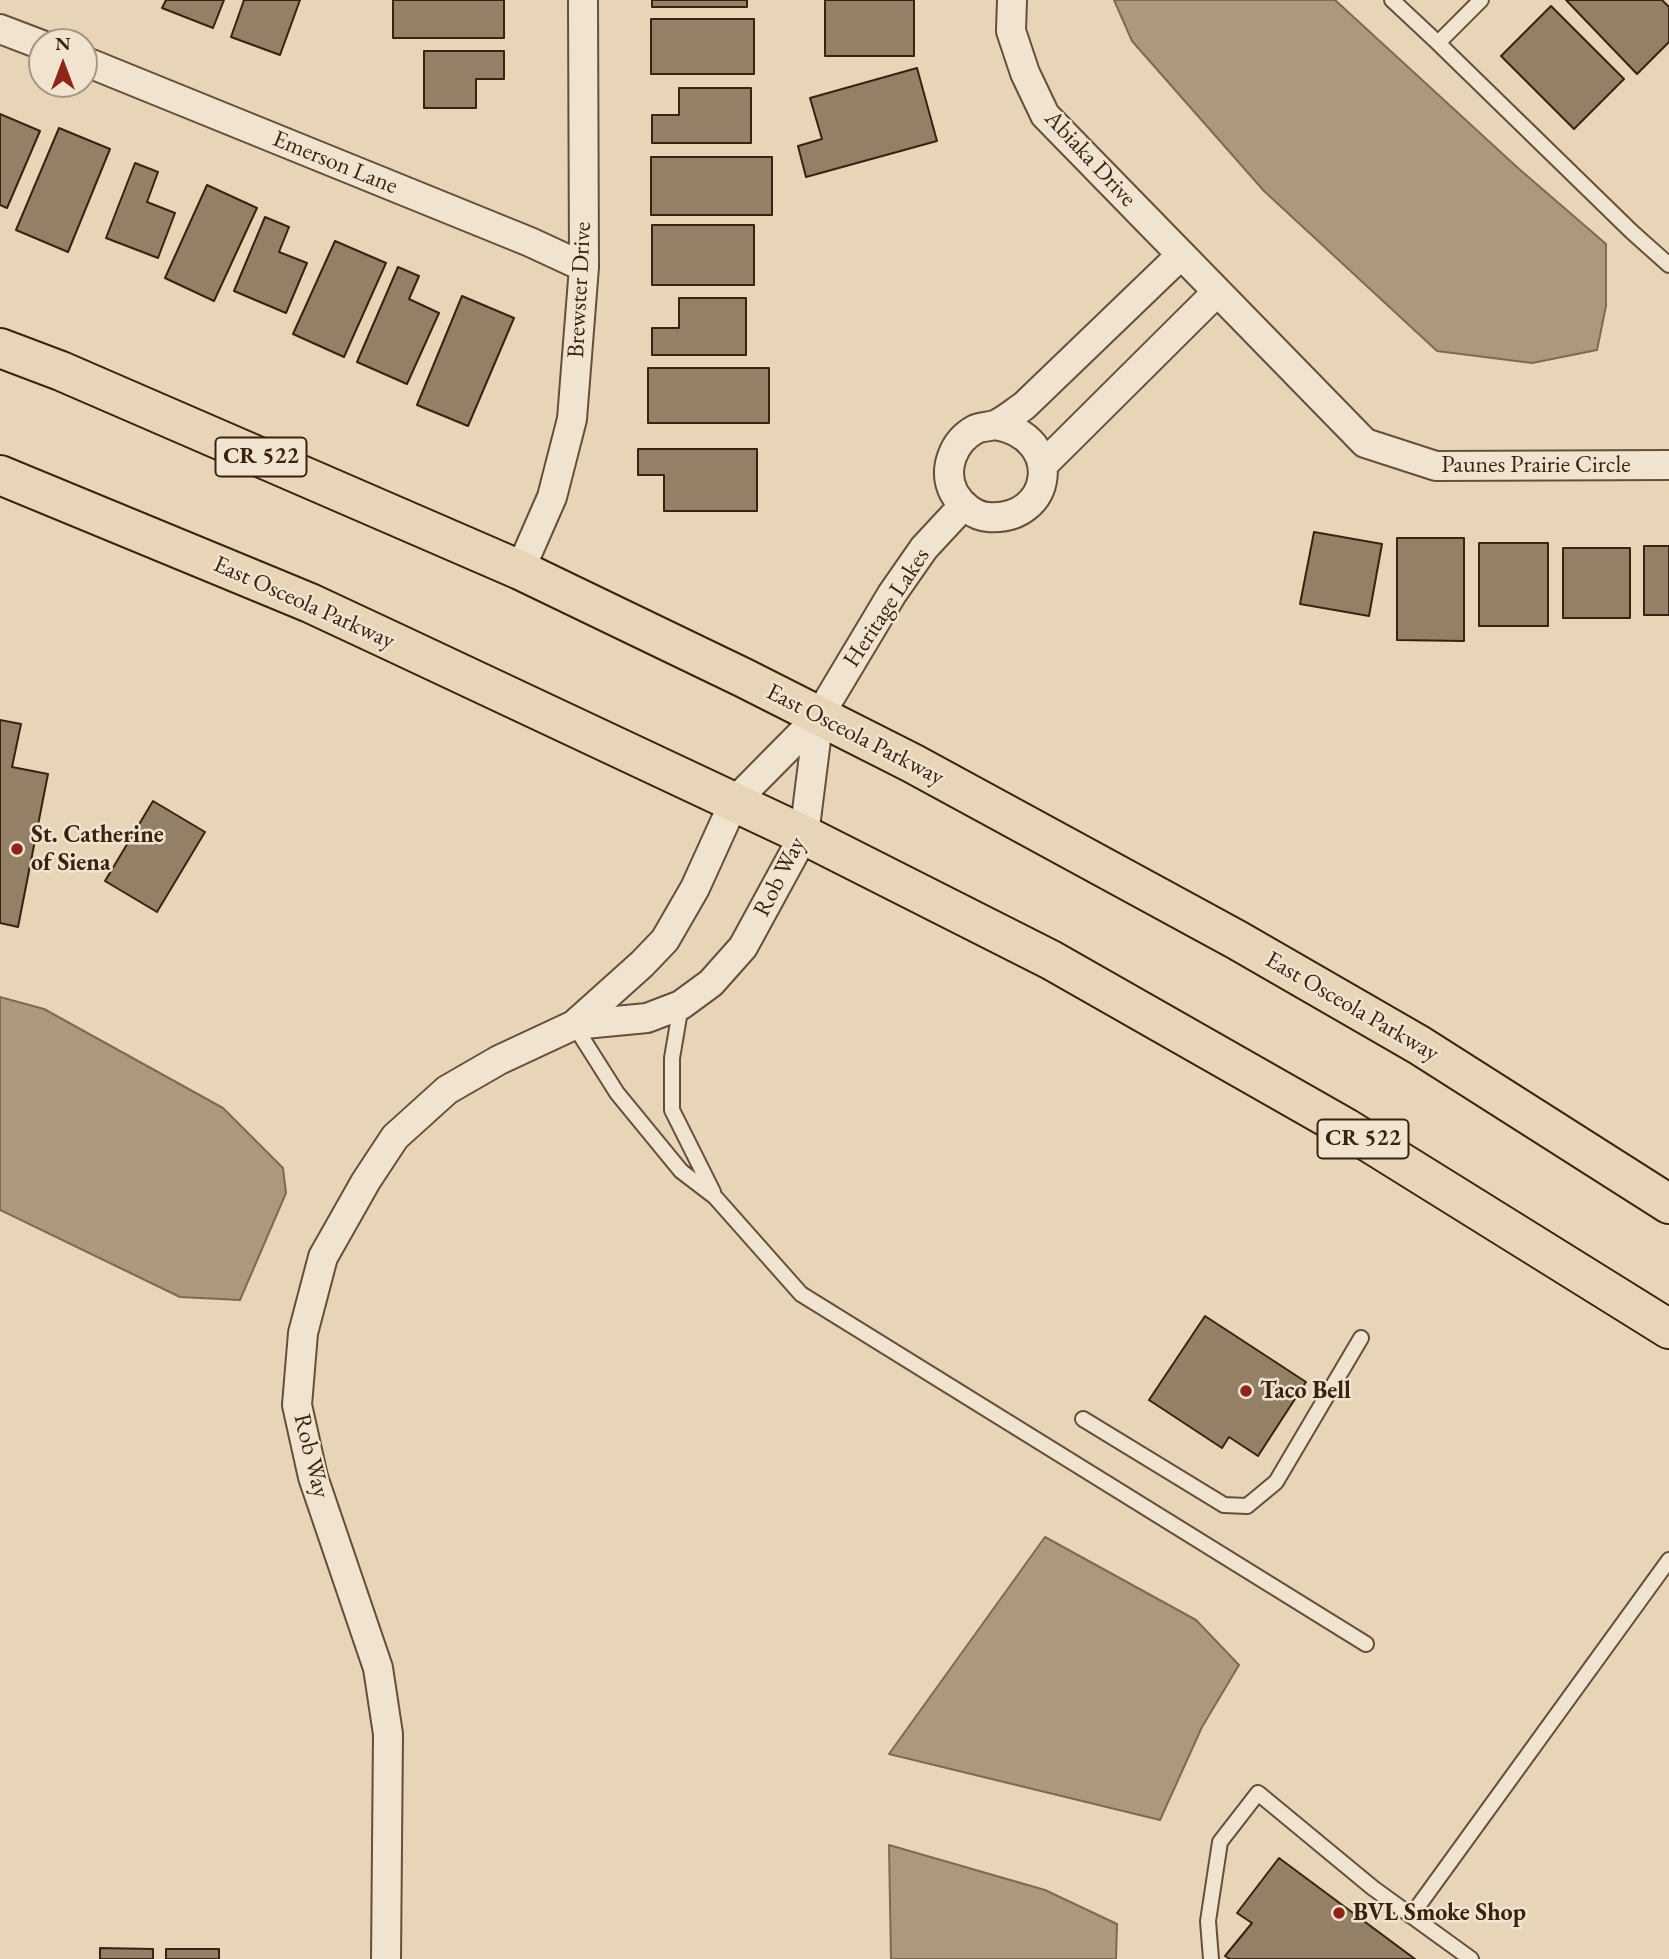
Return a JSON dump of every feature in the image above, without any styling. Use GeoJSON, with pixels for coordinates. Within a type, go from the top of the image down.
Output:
{"type":"FeatureCollection","features":[{"type":"Feature","properties":{"kind":"main road","name":"East Osceola Parkway"},"geometry":{"type":"LineString","coordinates":[[0,348],[61,371],[520,570],[819,716],[924,770],[1305,979],[1419,1045],[1669,1203]]}},
{"type":"Feature","properties":{"kind":"main road","name":"East Osceola Parkway"},"geometry":{"type":"LineString","coordinates":[[0,475],[310,603],[804,835],[1051,960],[1346,1128],[1666,1326]]}},
{"type":"Feature","properties":{"kind":"street","name":"Brewster Drive"},"geometry":{"type":"LineString","coordinates":[[520,570],[552,497],[572,419],[584,267],[583,0]]}},
{"type":"Feature","properties":{"kind":"street","name":"Abiaka Drive"},"geometry":{"type":"LineString","coordinates":[[1012,0],[1011,31],[1025,73],[1045,115],[1217,292]]}},
{"type":"Feature","properties":{"kind":"street"},"geometry":{"type":"LineString","coordinates":[[0,29],[28,40]]}},
{"type":"Feature","properties":{"kind":"street","name":"Emerson Lane"},"geometry":{"type":"LineString","coordinates":[[98,67],[517,237],[584,267]]}},
{"type":"Feature","properties":{"kind":"street"},"geometry":{"type":"LineString","coordinates":[[995,425],[1024,406],[1181,255]]}},
{"type":"Feature","properties":{"kind":"street"},"geometry":{"type":"LineString","coordinates":[[1043,465],[1217,292]]}},
{"type":"Feature","properties":{"kind":"street","name":"Paunes Prairie Circle"},"geometry":{"type":"LineString","coordinates":[[1217,292],[1365,443],[1436,466],[1669,465]]}},
{"type":"Feature","properties":{"kind":"street"},"geometry":{"type":"LineString","coordinates":[[995,425],[1012,428],[1027,436],[1038,449],[1043,465],[1041,488],[1027,507],[1006,518],[984,517],[963,506],[953,491],[949,472],[952,454],[962,439],[978,428],[995,425]]}},
{"type":"Feature","properties":{"kind":"street","name":"Heritage Lakes"},"geometry":{"type":"LineString","coordinates":[[819,716],[892,594],[923,548],[963,506]]}},
{"type":"Feature","properties":{"kind":"street","name":"Rob Way"},"geometry":{"type":"LineString","coordinates":[[386,1959],[388,1734],[378,1668],[313,1477],[297,1405],[303,1333],[323,1257],[366,1181],[395,1137],[447,1090],[499,1060],[573,1026],[665,940],[695,888],[734,802],[819,716]]}},
{"type":"Feature","properties":{"kind":"street","name":"Rob Way"},"geometry":{"type":"LineString","coordinates":[[573,1026],[647,1018],[681,1006],[711,983],[743,947],[804,835],[819,716]]}},
{"type":"Feature","properties":{"kind":"lane"},"geometry":{"type":"LineString","coordinates":[[1392,0],[1669,265]]}},
{"type":"Feature","properties":{"kind":"lane"},"geometry":{"type":"LineString","coordinates":[[1438,43],[1481,0]]}},
{"type":"Feature","properties":{"kind":"lane"},"geometry":{"type":"LineString","coordinates":[[681,1006],[672,1058],[672,1110],[715,1197]]}},
{"type":"Feature","properties":{"kind":"lane"},"geometry":{"type":"LineString","coordinates":[[573,1026],[617,1093],[681,1171],[715,1197],[801,1294],[1366,1644]]}},
{"type":"Feature","properties":{"kind":"lane"},"geometry":{"type":"LineString","coordinates":[[1083,1419],[1224,1505],[1247,1506],[1276,1482],[1361,1338]]}},
{"type":"Feature","properties":{"kind":"lane"},"geometry":{"type":"LineString","coordinates":[[1411,1916],[1669,1560]]}},
{"type":"Feature","properties":{"kind":"lane"},"geometry":{"type":"LineString","coordinates":[[1211,1959],[1208,1921],[1220,1842],[1258,1793],[1373,1888],[1471,1959]]}},
{"type":"Feature","properties":{"kind":"shaded area"},"geometry":{"type":"Polygon","coordinates":[[[1114,0],[1335,0],[1518,168],[1606,244],[1606,306],[1597,350],[1532,363],[1437,351],[1264,191],[1132,41],[1114,0]]]}},
{"type":"Feature","properties":{"kind":"shaded area"},"geometry":{"type":"Polygon","coordinates":[[[0,997],[44,1009],[223,1108],[283,1168],[286,1193],[240,1300],[180,1297],[0,1210],[0,997]]]}},
{"type":"Feature","properties":{"kind":"shaded area"},"geometry":{"type":"Polygon","coordinates":[[[1045,1537],[1196,1620],[1239,1665],[1202,1727],[1160,1820],[889,1754],[1045,1537]]]}},
{"type":"Feature","properties":{"kind":"shaded area"},"geometry":{"type":"Polygon","coordinates":[[[889,1845],[1045,1890],[1117,1924],[1116,1959],[891,1959],[889,1845]]]}},
{"type":"Feature","properties":{"kind":"building"},"geometry":{"type":"Polygon","coordinates":[[[166,0],[224,0],[213,28],[162,8],[166,0]]]}},
{"type":"Feature","properties":{"kind":"building"},"geometry":{"type":"Polygon","coordinates":[[[244,0],[300,0],[280,55],[231,37],[244,0]]]}},
{"type":"Feature","properties":{"kind":"building"},"geometry":{"type":"Polygon","coordinates":[[[393,0],[504,0],[504,38],[393,38],[393,0]]]}},
{"type":"Feature","properties":{"kind":"building"},"geometry":{"type":"Polygon","coordinates":[[[652,0],[747,0],[747,7],[652,7],[652,0]]]}},
{"type":"Feature","properties":{"kind":"building"},"geometry":{"type":"Polygon","coordinates":[[[825,0],[914,0],[914,56],[825,56],[825,0]]]}},
{"type":"Feature","properties":{"kind":"building"},"geometry":{"type":"Polygon","coordinates":[[[1566,0],[1662,0],[1669,7],[1669,42],[1637,74],[1566,0]]]}},
{"type":"Feature","properties":{"kind":"building"},"geometry":{"type":"Polygon","coordinates":[[[1551,6],[1624,79],[1574,129],[1501,56],[1551,6]]]}},
{"type":"Feature","properties":{"kind":"building"},"geometry":{"type":"Polygon","coordinates":[[[651,19],[754,19],[754,74],[651,74],[651,19]]]}},
{"type":"Feature","properties":{"kind":"building"},"geometry":{"type":"Polygon","coordinates":[[[424,51],[504,51],[504,79],[476,79],[476,108],[424,108],[424,51]]]}},
{"type":"Feature","properties":{"kind":"building"},"geometry":{"type":"Polygon","coordinates":[[[917,68],[937,141],[806,177],[798,146],[822,139],[810,98],[917,68]]]}},
{"type":"Feature","properties":{"kind":"building"},"geometry":{"type":"Polygon","coordinates":[[[679,88],[751,88],[751,143],[652,143],[652,115],[679,115],[679,88]]]}},
{"type":"Feature","properties":{"kind":"building"},"geometry":{"type":"Polygon","coordinates":[[[0,114],[40,131],[7,208],[0,205],[0,114]]]}},
{"type":"Feature","properties":{"kind":"building"},"geometry":{"type":"Polygon","coordinates":[[[59,128],[110,149],[68,252],[16,230],[59,128]]]}},
{"type":"Feature","properties":{"kind":"building"},"geometry":{"type":"Polygon","coordinates":[[[651,157],[772,157],[772,215],[651,215],[651,157]]]}},
{"type":"Feature","properties":{"kind":"building"},"geometry":{"type":"Polygon","coordinates":[[[135,163],[158,172],[147,202],[175,213],[158,258],[106,238],[135,163]]]}},
{"type":"Feature","properties":{"kind":"building"},"geometry":{"type":"Polygon","coordinates":[[[207,185],[257,208],[214,301],[165,278],[207,185]]]}},
{"type":"Feature","properties":{"kind":"building"},"geometry":{"type":"Polygon","coordinates":[[[265,217],[289,227],[279,252],[307,263],[286,313],[234,291],[265,217]]]}},
{"type":"Feature","properties":{"kind":"building"},"geometry":{"type":"Polygon","coordinates":[[[652,225],[754,225],[754,285],[652,285],[652,225]]]}},
{"type":"Feature","properties":{"kind":"building"},"geometry":{"type":"Polygon","coordinates":[[[335,241],[386,263],[344,357],[293,334],[335,241]]]}},
{"type":"Feature","properties":{"kind":"building"},"geometry":{"type":"Polygon","coordinates":[[[398,267],[419,276],[409,299],[439,313],[407,384],[357,362],[398,267]]]}},
{"type":"Feature","properties":{"kind":"building"},"geometry":{"type":"Polygon","coordinates":[[[462,296],[514,318],[468,426],[417,405],[462,296]]]}},
{"type":"Feature","properties":{"kind":"building"},"geometry":{"type":"Polygon","coordinates":[[[679,298],[746,298],[746,355],[652,355],[652,328],[679,328],[679,298]]]}},
{"type":"Feature","properties":{"kind":"building"},"geometry":{"type":"Polygon","coordinates":[[[648,368],[769,368],[769,423],[648,423],[648,368]]]}},
{"type":"Feature","properties":{"kind":"building"},"geometry":{"type":"Polygon","coordinates":[[[638,449],[757,449],[757,511],[664,511],[664,475],[638,475],[638,449]]]}},
{"type":"Feature","properties":{"kind":"building"},"geometry":{"type":"Polygon","coordinates":[[[1314,532],[1382,544],[1369,616],[1300,604],[1314,532]]]}},
{"type":"Feature","properties":{"kind":"building"},"geometry":{"type":"Polygon","coordinates":[[[1397,538],[1464,538],[1464,641],[1397,640],[1397,538]]]}},
{"type":"Feature","properties":{"kind":"building"},"geometry":{"type":"Polygon","coordinates":[[[1479,543],[1548,543],[1548,626],[1479,626],[1479,543]]]}},
{"type":"Feature","properties":{"kind":"building"},"geometry":{"type":"Polygon","coordinates":[[[1644,546],[1669,546],[1669,615],[1644,615],[1644,546]]]}},
{"type":"Feature","properties":{"kind":"building"},"geometry":{"type":"Polygon","coordinates":[[[1563,548],[1630,548],[1630,618],[1563,618],[1563,548]]]}},
{"type":"Feature","properties":{"kind":"building","name":"St. Catherine of Siena"},"geometry":{"type":"Polygon","coordinates":[[[0,720],[21,724],[12,767],[48,774],[18,927],[0,923],[0,720]]]}},
{"type":"Feature","properties":{"kind":"building"},"geometry":{"type":"Polygon","coordinates":[[[153,801],[205,832],[157,912],[105,881],[153,801]]]}},
{"type":"Feature","properties":{"kind":"building"},"geometry":{"type":"Polygon","coordinates":[[[1205,1316],[1306,1382],[1258,1456],[1229,1437],[1222,1448],[1149,1400],[1205,1316]]]}},
{"type":"Feature","properties":{"kind":"building"},"geometry":{"type":"Polygon","coordinates":[[[1279,1858],[1415,1959],[1230,1959],[1225,1956],[1252,1923],[1237,1913],[1279,1858]]]}},
{"type":"Feature","properties":{"kind":"building"},"geometry":{"type":"Polygon","coordinates":[[[100,1948],[153,1949],[153,1959],[100,1959],[100,1948]]]}},
{"type":"Feature","properties":{"kind":"building"},"geometry":{"type":"Polygon","coordinates":[[[166,1949],[219,1949],[219,1959],[166,1959],[166,1949]]]}},
{"type":"Feature","properties":{"kind":"place","name":"St. Catherine of Siena"},"geometry":{"type":"Point","coordinates":[17,849]}},
{"type":"Feature","properties":{"kind":"place","name":"Taco Bell"},"geometry":{"type":"Point","coordinates":[1246,1391]}},
{"type":"Feature","properties":{"kind":"place","name":"BVL Smoke Shop"},"geometry":{"type":"Point","coordinates":[1339,1913]}}]}
